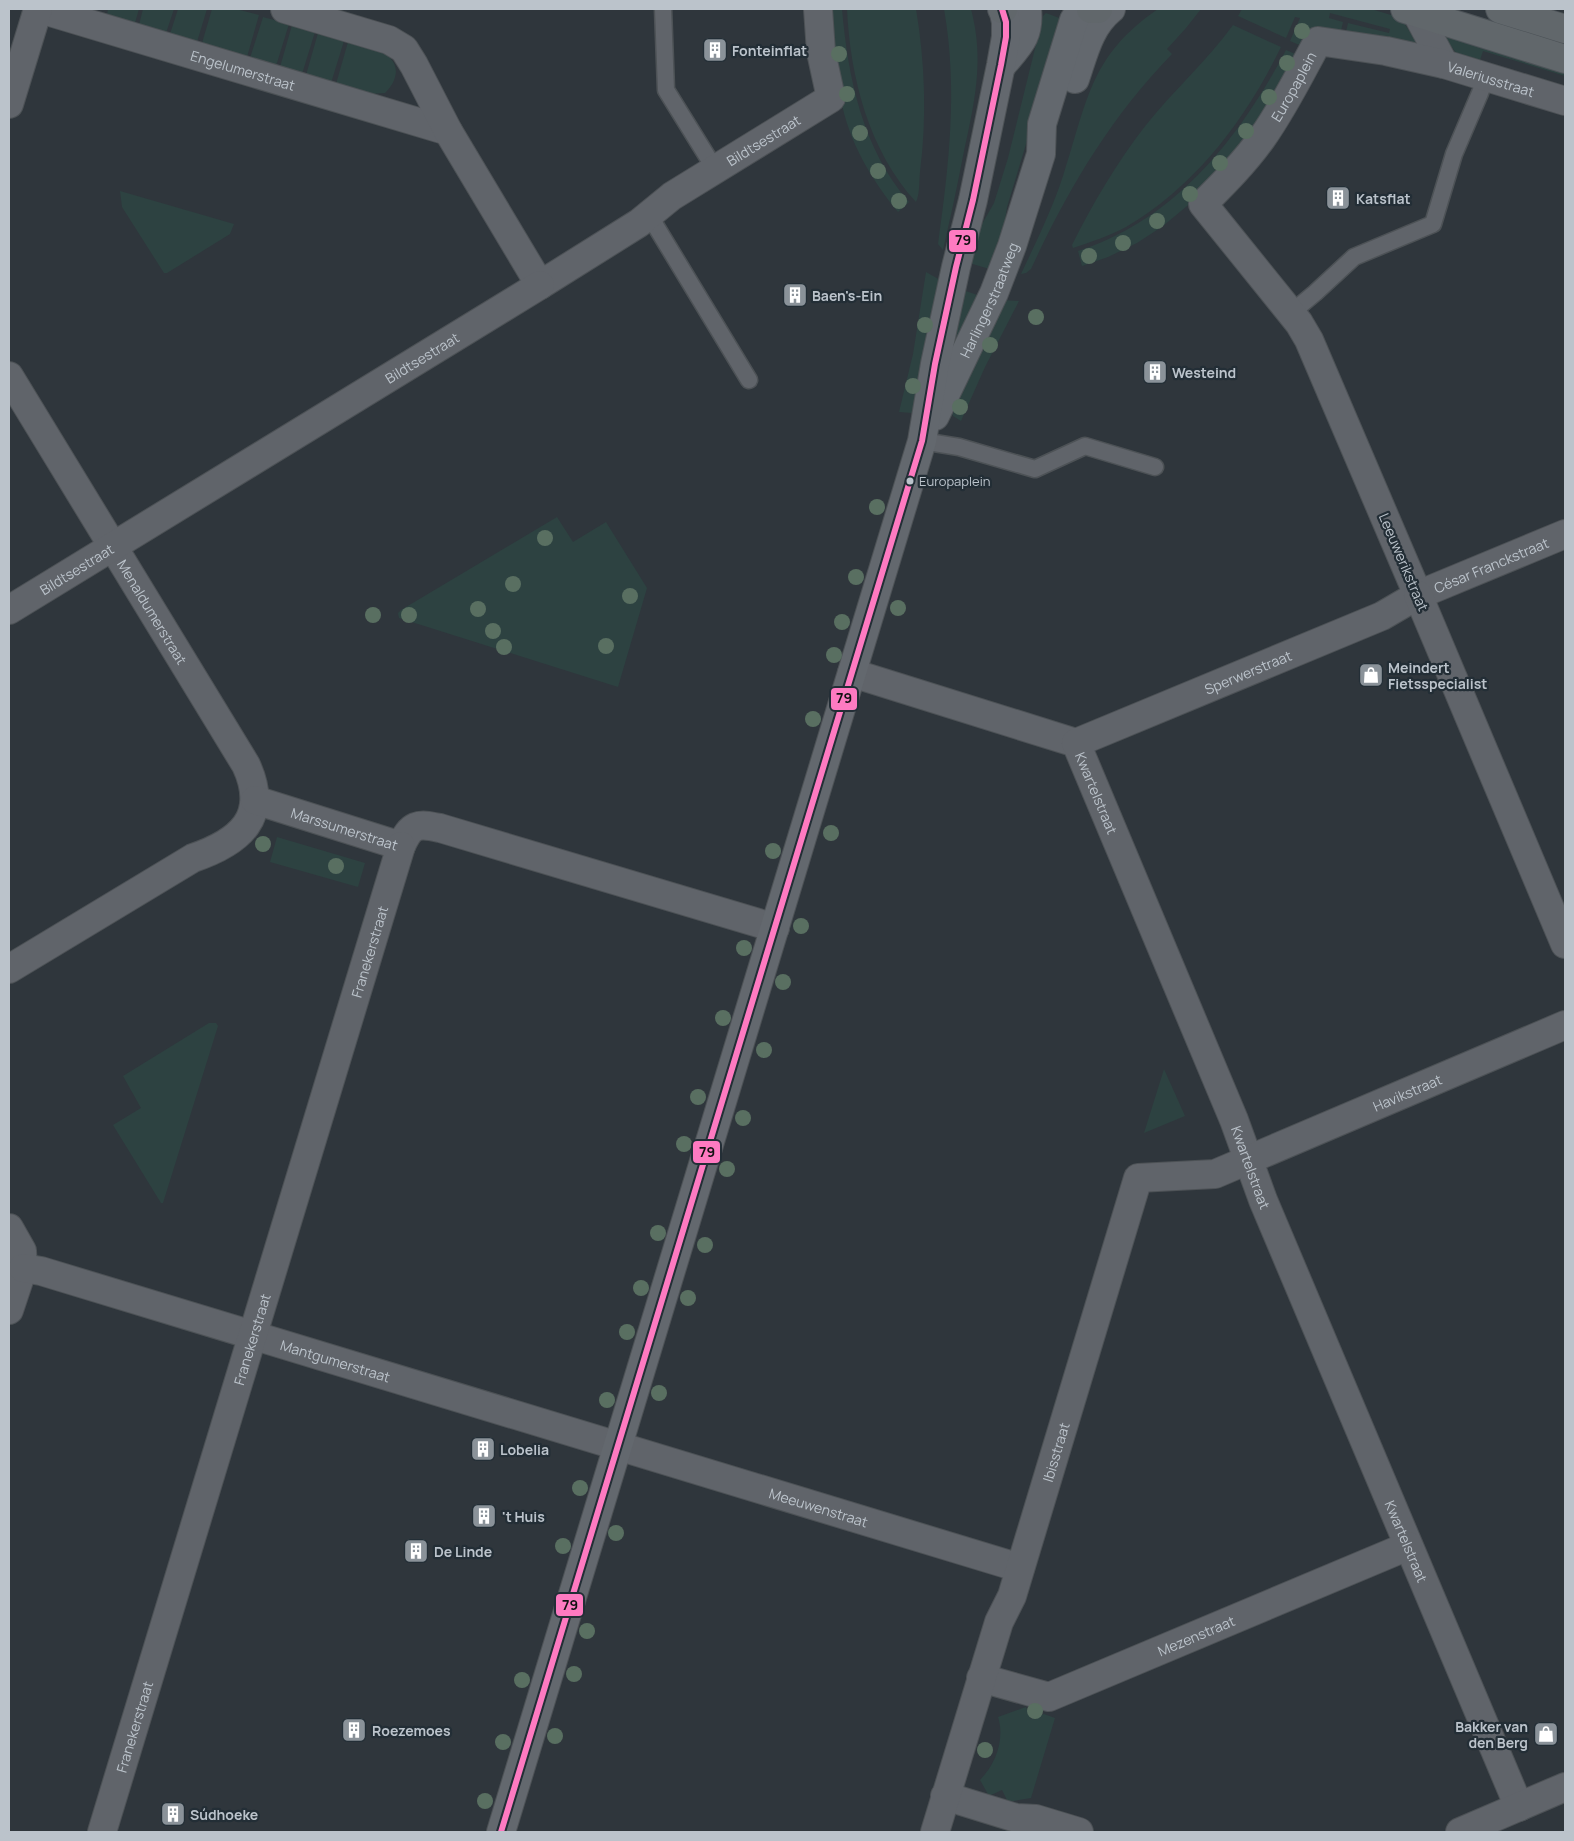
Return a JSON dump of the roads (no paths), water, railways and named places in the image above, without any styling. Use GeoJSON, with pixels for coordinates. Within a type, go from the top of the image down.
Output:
{"type":"FeatureCollection","features":[{"type":"Feature","properties":{"kind":"main road","name":"Harlingerstraatweg"},"geometry":{"type":"LineString","coordinates":[[501,1832],[922,441],[935,364],[956,267],[974,200],[1001,65],[1006,37],[1006,22],[1002,9]]}},
{"type":"Feature","properties":{"kind":"main road"},"geometry":{"type":"LineString","coordinates":[[1001,65],[1022,43],[1027,29],[1027,9]]}},
{"type":"Feature","properties":{"kind":"main road","name":"Harlingerstraatweg"},"geometry":{"type":"LineString","coordinates":[[922,441],[952,383],[1000,280],[1041,154],[1042,124],[1074,20],[1081,9]]}},
{"type":"Feature","properties":{"kind":"main road"},"geometry":{"type":"LineString","coordinates":[[1090,9],[1098,9]]}},
{"type":"Feature","properties":{"kind":"main road","name":"Harlingerstraatweg"},"geometry":{"type":"LineString","coordinates":[[1041,154],[1059,128],[1090,34],[1098,21],[1111,9]]}},
{"type":"Feature","properties":{"kind":"main road"},"geometry":{"type":"LineString","coordinates":[[1500,9],[1565,28]]}},
{"type":"Feature","properties":{"kind":"main road","name":"Valeriusstraat"},"geometry":{"type":"LineString","coordinates":[[1410,10],[1565,59]]}},
{"type":"Feature","properties":{"kind":"street"},"geometry":{"type":"LineString","coordinates":[[9,104],[39,9]]}},
{"type":"Feature","properties":{"kind":"street","name":"Engelumerstraat"},"geometry":{"type":"LineString","coordinates":[[39,9],[448,131]]}},
{"type":"Feature","properties":{"kind":"street"},"geometry":{"type":"LineString","coordinates":[[285,9],[389,40],[404,49],[448,131],[540,285]]}},
{"type":"Feature","properties":{"kind":"street","name":"Bildtsestraat"},"geometry":{"type":"LineString","coordinates":[[9,610],[540,285],[639,223],[672,196],[831,98],[821,52],[818,9]]}},
{"type":"Feature","properties":{"kind":"street","name":"Valeriusstraat"},"geometry":{"type":"LineString","coordinates":[[1410,10],[1444,64],[1565,101]]}},
{"type":"Feature","properties":{"kind":"street","name":"Europaplein"},"geometry":{"type":"LineString","coordinates":[[1203,204],[1236,171],[1262,139],[1289,96],[1318,41],[1386,51],[1444,64]]}},
{"type":"Feature","properties":{"kind":"street","name":"Leeuwerikstraat"},"geometry":{"type":"LineString","coordinates":[[1203,204],[1291,313],[1309,340],[1565,944]]}},
{"type":"Feature","properties":{"kind":"street","name":"Menaldumerstraat"},"geometry":{"type":"LineString","coordinates":[[9,376],[246,765],[253,780],[255,800]]}},
{"type":"Feature","properties":{"kind":"street","name":"César Franckstraat"},"geometry":{"type":"LineString","coordinates":[[1418,595],[1565,534]]}},
{"type":"Feature","properties":{"kind":"street","name":"Sperwerstraat"},"geometry":{"type":"LineString","coordinates":[[1076,743],[1382,616],[1418,595]]}},
{"type":"Feature","properties":{"kind":"street","name":"Kwartelstraat"},"geometry":{"type":"LineString","coordinates":[[852,673],[1076,743],[1230,1111],[1262,1200],[1519,1807]]}},
{"type":"Feature","properties":{"kind":"street"},"geometry":{"type":"LineString","coordinates":[[9,969],[193,858],[211,852],[236,838],[245,828],[251,817],[255,800]]}},
{"type":"Feature","properties":{"kind":"street","name":"Marssumerstraat"},"geometry":{"type":"LineString","coordinates":[[255,800],[401,846],[408,832],[417,825],[440,828],[775,928]]}},
{"type":"Feature","properties":{"kind":"street","name":"Franekerstraat"},"geometry":{"type":"LineString","coordinates":[[102,1832],[401,846]]}},
{"type":"Feature","properties":{"kind":"street","name":"Havikstraat"},"geometry":{"type":"LineString","coordinates":[[1248,1160],[1565,1025]]}},
{"type":"Feature","properties":{"kind":"street","name":"Ibisstraat"},"geometry":{"type":"LineString","coordinates":[[934,1832],[999,1622],[1012,1596],[1138,1178],[1215,1174],[1248,1160]]}},
{"type":"Feature","properties":{"kind":"street"},"geometry":{"type":"LineString","coordinates":[[9,1228],[22,1251],[23,1268],[9,1310]]}},
{"type":"Feature","properties":{"kind":"street","name":"Mantgumerstraat"},"geometry":{"type":"LineString","coordinates":[[23,1268],[41,1271],[618,1446]]}},
{"type":"Feature","properties":{"kind":"street","name":"Meeuwenstraat"},"geometry":{"type":"LineString","coordinates":[[618,1446],[1020,1568]]}},
{"type":"Feature","properties":{"kind":"street","name":"Mezenstraat"},"geometry":{"type":"LineString","coordinates":[[981,1678],[1049,1697],[1408,1546]]}},
{"type":"Feature","properties":{"kind":"street"},"geometry":{"type":"LineString","coordinates":[[1460,1832],[1565,1787]]}},
{"type":"Feature","properties":{"kind":"street"},"geometry":{"type":"LineString","coordinates":[[945,1796],[1016,1818],[1036,1819],[1079,1832]]}},
{"type":"Feature","properties":{"kind":"lane"},"geometry":{"type":"LineString","coordinates":[[663,9],[666,90],[715,169]]}},
{"type":"Feature","properties":{"kind":"lane"},"geometry":{"type":"LineString","coordinates":[[1291,313],[1354,257],[1433,224],[1454,154],[1486,77]]}},
{"type":"Feature","properties":{"kind":"lane"},"geometry":{"type":"LineString","coordinates":[[649,215],[749,380]]}},
{"type":"Feature","properties":{"kind":"lane"},"geometry":{"type":"LineString","coordinates":[[922,441],[959,447],[1035,469],[1086,446],[1156,467]]}},
{"type":"Feature","properties":{"kind":"place","name":"Fonteinflat"},"geometry":{"type":"Point","coordinates":[715,50]}},
{"type":"Feature","properties":{"kind":"place","name":"Katsflat"},"geometry":{"type":"Point","coordinates":[1338,198]}},
{"type":"Feature","properties":{"kind":"place","name":"Baen's-Ein"},"geometry":{"type":"Point","coordinates":[795,295]}},
{"type":"Feature","properties":{"kind":"place","name":"Westeind"},"geometry":{"type":"Point","coordinates":[1155,372]}},
{"type":"Feature","properties":{"kind":"place","name":"Europaplein"},"geometry":{"type":"Point","coordinates":[910,481]}},
{"type":"Feature","properties":{"kind":"place","name":"Meindert Fietsspecialist"},"geometry":{"type":"Point","coordinates":[1371,675]}},
{"type":"Feature","properties":{"kind":"place","name":"Lobelia"},"geometry":{"type":"Point","coordinates":[483,1449]}},
{"type":"Feature","properties":{"kind":"place","name":"'t Huis"},"geometry":{"type":"Point","coordinates":[484,1516]}},
{"type":"Feature","properties":{"kind":"place","name":"De Linde"},"geometry":{"type":"Point","coordinates":[416,1551]}},
{"type":"Feature","properties":{"kind":"place","name":"Roezemoes"},"geometry":{"type":"Point","coordinates":[354,1730]}},
{"type":"Feature","properties":{"kind":"place","name":"Bakker van den Berg"},"geometry":{"type":"Point","coordinates":[1546,1734]}},
{"type":"Feature","properties":{"kind":"place","name":"Súdhoeke"},"geometry":{"type":"Point","coordinates":[173,1814]}}]}
